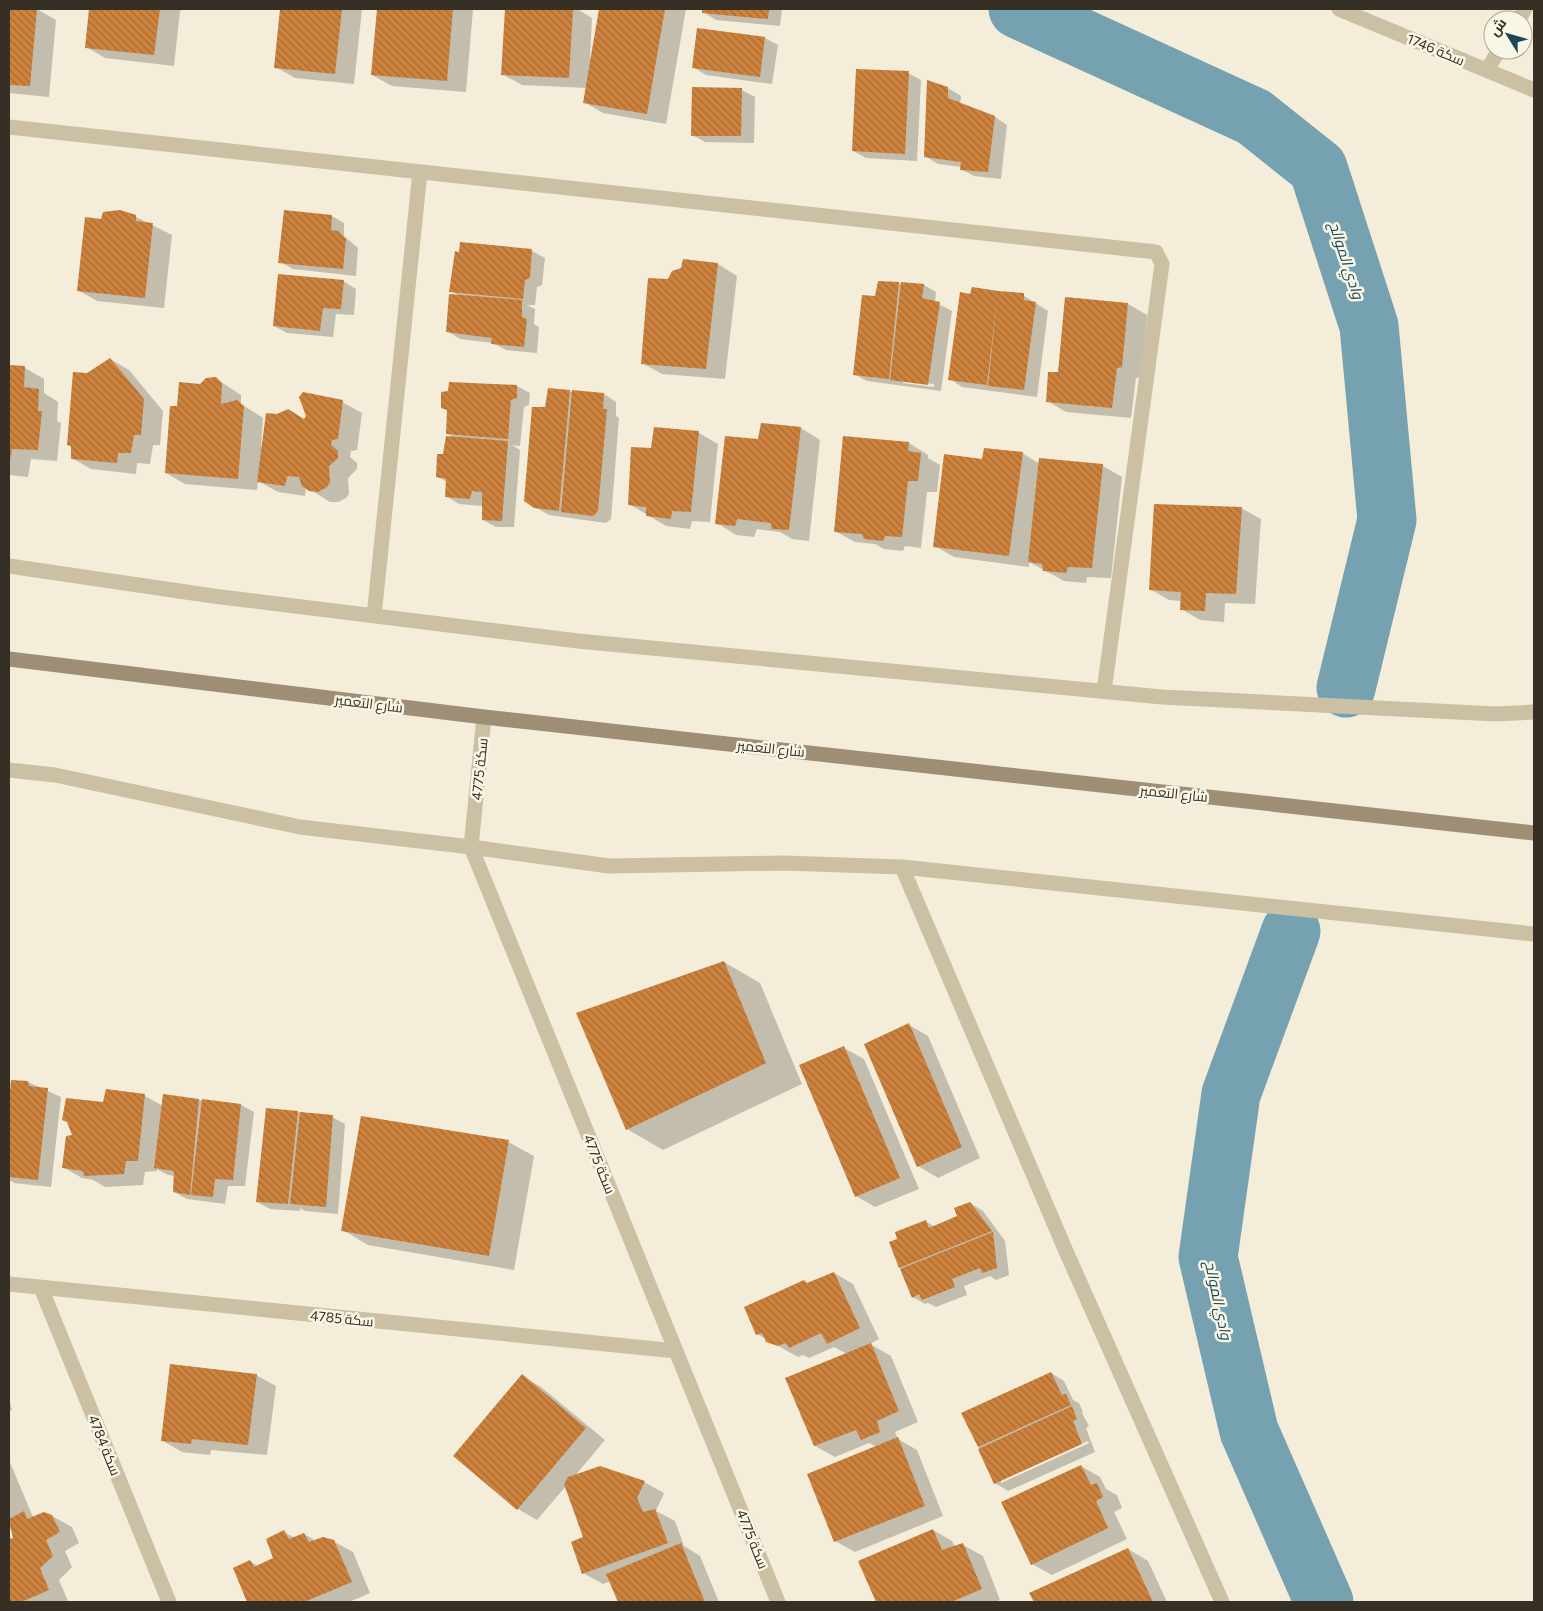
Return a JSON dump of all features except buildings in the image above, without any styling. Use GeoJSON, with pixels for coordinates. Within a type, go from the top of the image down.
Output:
{"type":"FeatureCollection","features":[{"type":"Feature","properties":{"kind":"main road","name":"شارع التعمير"},"geometry":{"type":"LineString","coordinates":[[9,659],[484,716],[1534,833]]}},
{"type":"Feature","properties":{"kind":"street","name":"سكة 1746"},"geometry":{"type":"LineString","coordinates":[[1339,9],[1534,90]]}},
{"type":"Feature","properties":{"kind":"street"},"geometry":{"type":"LineString","coordinates":[[1487,70],[1493,60]]}},
{"type":"Feature","properties":{"kind":"street"},"geometry":{"type":"LineString","coordinates":[[9,127],[1156,252],[1162,264],[1104,691]]}},
{"type":"Feature","properties":{"kind":"street"},"geometry":{"type":"LineString","coordinates":[[374,616],[420,172]]}},
{"type":"Feature","properties":{"kind":"street"},"geometry":{"type":"LineString","coordinates":[[9,566],[213,596],[578,641],[1162,697],[1496,714],[1534,712]]}},
{"type":"Feature","properties":{"kind":"street","name":"سكة 4775"},"geometry":{"type":"LineString","coordinates":[[484,716],[471,847],[778,1602]]}},
{"type":"Feature","properties":{"kind":"street"},"geometry":{"type":"LineString","coordinates":[[9,770],[55,775],[300,827],[471,847],[610,866],[784,863],[902,867],[1534,934]]}},
{"type":"Feature","properties":{"kind":"street"},"geometry":{"type":"LineString","coordinates":[[902,867],[1065,1249],[1222,1602]]}},
{"type":"Feature","properties":{"kind":"street","name":"سكة 4785"},"geometry":{"type":"LineString","coordinates":[[9,1284],[676,1351]]}},
{"type":"Feature","properties":{"kind":"street","name":"سكة 4784"},"geometry":{"type":"LineString","coordinates":[[41,1288],[169,1602]]}},
{"type":"Feature","properties":{"kind":"waterway","name":"وادي الموالح"},"geometry":{"type":"LineString","coordinates":[[1018,9],[1254,117],[1318,168],[1369,326],[1387,520],[1346,688]]}},
{"type":"Feature","properties":{"kind":"waterway","name":"وادي الموالح"},"geometry":{"type":"LineString","coordinates":[[1291,931],[1231,1094],[1208,1257],[1249,1431],[1324,1602]]}}]}
